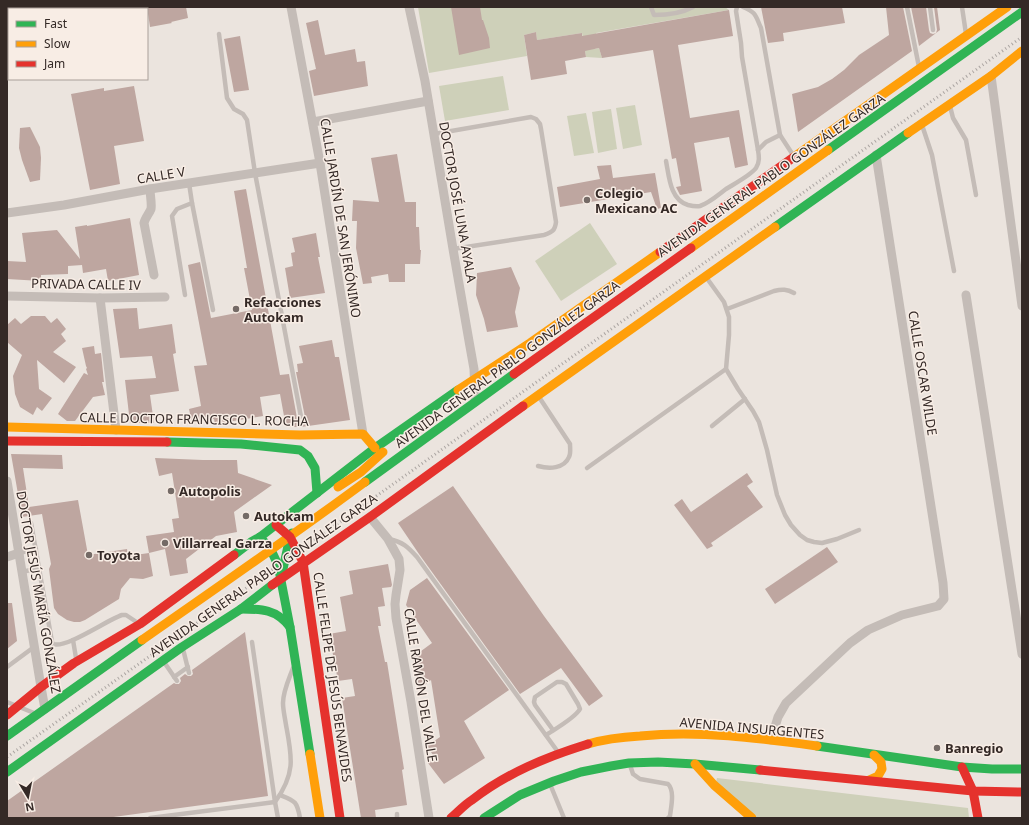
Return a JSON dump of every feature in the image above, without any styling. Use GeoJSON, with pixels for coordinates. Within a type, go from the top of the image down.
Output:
{"type":"FeatureCollection","features":[{"type":"Feature","properties":{"kind":"main road","name":"AVENIDA GENERAL PABLO GONZÁLEZ GARZA"},"geometry":{"type":"LineString","coordinates":[[7,715],[41,687],[77,662],[140,624],[251,542],[260,537],[389,438],[474,378],[530,343],[967,36],[1006,7]]}},
{"type":"Feature","properties":{"kind":"main road","name":"AVENIDA GENERAL PABLO GONZÁLEZ GARZA"},"geometry":{"type":"LineString","coordinates":[[7,736],[290,537],[474,402],[1022,12]]}},
{"type":"Feature","properties":{"kind":"main road","name":"AVENIDA GENERAL PABLO GONZÁLEZ GARZA"},"geometry":{"type":"LineString","coordinates":[[7,772],[182,647],[241,609],[303,562],[370,517],[538,395],[990,76],[1022,51]]}},
{"type":"Feature","properties":{"kind":"main road","name":"CALLE DOCTOR FRANCISCO L. ROCHA"},"geometry":{"type":"LineString","coordinates":[[7,427],[300,435],[363,434]]}},
{"type":"Feature","properties":{"kind":"main road"},"geometry":{"type":"LineString","coordinates":[[149,430],[149,442]]}},
{"type":"Feature","properties":{"kind":"main road"},"geometry":{"type":"LineString","coordinates":[[241,433],[241,444]]}},
{"type":"Feature","properties":{"kind":"main road"},"geometry":{"type":"LineString","coordinates":[[363,434],[375,448]]}},
{"type":"Feature","properties":{"kind":"main road"},"geometry":{"type":"LineString","coordinates":[[300,435],[300,450],[308,456],[312,462],[316,476],[316,493]]}},
{"type":"Feature","properties":{"kind":"main road"},"geometry":{"type":"LineString","coordinates":[[281,578],[290,537],[300,518],[322,497],[361,472],[383,453],[389,438]]}},
{"type":"Feature","properties":{"kind":"main road","name":"CALLE DOCTOR FRANCISCO L. ROCHA"},"geometry":{"type":"LineString","coordinates":[[7,441],[241,444],[300,450]]}},
{"type":"Feature","properties":{"kind":"main road","name":"CALLE FELIPE DE JESÚS BENAVIDES"},"geometry":{"type":"LineString","coordinates":[[276,525],[290,537],[303,562],[340,818]]}},
{"type":"Feature","properties":{"kind":"main road"},"geometry":{"type":"LineString","coordinates":[[260,537],[270,550],[278,565],[281,578],[296,662],[320,818]]}},
{"type":"Feature","properties":{"kind":"main road"},"geometry":{"type":"LineString","coordinates":[[241,609],[264,610],[272,612],[280,616],[290,627]]}},
{"type":"Feature","properties":{"kind":"main road","name":"AVENIDA INSURGENTES"},"geometry":{"type":"LineString","coordinates":[[451,818],[470,801],[505,778],[559,753],[604,741],[639,736],[693,734],[771,740],[962,767],[1022,770]]}},
{"type":"Feature","properties":{"kind":"main road"},"geometry":{"type":"LineString","coordinates":[[869,780],[877,777],[881,770],[880,761],[874,755]]}},
{"type":"Feature","properties":{"kind":"main road"},"geometry":{"type":"LineString","coordinates":[[484,818],[520,795],[549,783],[581,772],[629,763],[658,762],[695,764],[973,791],[1022,792]]}},
{"type":"Feature","properties":{"kind":"main road"},"geometry":{"type":"LineString","coordinates":[[695,764],[724,796],[752,818]]}},
{"type":"Feature","properties":{"kind":"main road"},"geometry":{"type":"LineString","coordinates":[[962,767],[973,791],[978,818]]}},
{"type":"Feature","properties":{"kind":"street","name":"CALLE JARDÍN DE SAN JERÓNIMO"},"geometry":{"type":"LineString","coordinates":[[291,7],[320,163],[363,434]]}},
{"type":"Feature","properties":{"kind":"street","name":"DOCTOR JOSÉ LUNA AYALA"},"geometry":{"type":"LineString","coordinates":[[409,7],[425,81],[474,369],[476,393],[474,402]]}},
{"type":"Feature","properties":{"kind":"street"},"geometry":{"type":"LineString","coordinates":[[990,76],[1022,306]]}},
{"type":"Feature","properties":{"kind":"street"},"geometry":{"type":"LineString","coordinates":[[312,122],[428,101]]}},
{"type":"Feature","properties":{"kind":"street","name":"CALLE OSCAR WILDE"},"geometry":{"type":"LineString","coordinates":[[771,740],[778,717],[786,703],[850,643],[868,630],[902,615],[938,606],[943,601],[944,594],[876,155]]}},
{"type":"Feature","properties":{"kind":"street","name":"CALLE V"},"geometry":{"type":"LineString","coordinates":[[7,213],[320,163]]}},
{"type":"Feature","properties":{"kind":"street"},"geometry":{"type":"LineString","coordinates":[[150,189],[151,205],[144,223],[154,275]]}},
{"type":"Feature","properties":{"kind":"street"},"geometry":{"type":"LineString","coordinates":[[966,295],[1022,654]]}},
{"type":"Feature","properties":{"kind":"street","name":"PRIVADA CALLE IV"},"geometry":{"type":"LineString","coordinates":[[7,296],[100,298],[165,297]]}},
{"type":"Feature","properties":{"kind":"street"},"geometry":{"type":"LineString","coordinates":[[100,298],[116,430]]}},
{"type":"Feature","properties":{"kind":"street","name":"DOCTOR JESÚS MARÍA GONZÁLEZ"},"geometry":{"type":"LineString","coordinates":[[7,480],[34,647],[46,709]]}},
{"type":"Feature","properties":{"kind":"street","name":"CALLE RAMÓN DEL VALLE"},"geometry":{"type":"LineString","coordinates":[[370,517],[388,539],[399,559],[400,570],[395,604],[396,618],[411,702],[426,817]]}},
{"type":"Feature","properties":{"kind":"street"},"geometry":{"type":"LineString","coordinates":[[7,557],[19,553]]}},
{"type":"Feature","properties":{"kind":"lane"},"geometry":{"type":"LineString","coordinates":[[651,7],[654,15],[687,10],[693,7]]}},
{"type":"Feature","properties":{"kind":"lane"},"geometry":{"type":"LineString","coordinates":[[666,161],[670,184],[677,198],[685,204],[693,206],[699,206],[706,203],[757,167],[759,160],[758,150],[742,57],[736,11],[737,7]]}},
{"type":"Feature","properties":{"kind":"lane"},"geometry":{"type":"LineString","coordinates":[[743,7],[755,14],[761,28],[780,135],[795,157]]}},
{"type":"Feature","properties":{"kind":"lane"},"geometry":{"type":"LineString","coordinates":[[908,7],[919,69]]}},
{"type":"Feature","properties":{"kind":"lane"},"geometry":{"type":"LineString","coordinates":[[930,7],[933,30]]}},
{"type":"Feature","properties":{"kind":"lane"},"geometry":{"type":"LineString","coordinates":[[962,7],[967,36]]}},
{"type":"Feature","properties":{"kind":"lane"},"geometry":{"type":"LineString","coordinates":[[219,34],[227,98],[234,109],[243,114],[246,120],[301,417]]}},
{"type":"Feature","properties":{"kind":"lane"},"geometry":{"type":"LineString","coordinates":[[949,104],[953,118],[966,140],[976,195]]}},
{"type":"Feature","properties":{"kind":"lane"},"geometry":{"type":"LineString","coordinates":[[434,134],[531,117],[536,119],[540,124],[541,129],[556,222],[554,231],[544,236],[453,249]]}},
{"type":"Feature","properties":{"kind":"lane"},"geometry":{"type":"LineString","coordinates":[[921,124],[932,155],[954,270]]}},
{"type":"Feature","properties":{"kind":"lane"},"geometry":{"type":"LineString","coordinates":[[758,150],[766,142],[780,135]]}},
{"type":"Feature","properties":{"kind":"lane"},"geometry":{"type":"LineString","coordinates":[[189,183],[213,310]]}},
{"type":"Feature","properties":{"kind":"lane"},"geometry":{"type":"LineString","coordinates":[[185,295],[172,216],[177,209],[192,203]]}},
{"type":"Feature","properties":{"kind":"lane"},"geometry":{"type":"LineString","coordinates":[[706,276],[724,302],[729,317],[726,369],[759,422],[777,496],[785,516],[791,525],[807,540],[822,543],[859,530]]}},
{"type":"Feature","properties":{"kind":"lane"},"geometry":{"type":"LineString","coordinates":[[727,310],[782,289],[788,289],[794,294]]}},
{"type":"Feature","properties":{"kind":"lane"},"geometry":{"type":"LineString","coordinates":[[587,468],[726,369]]}},
{"type":"Feature","properties":{"kind":"lane"},"geometry":{"type":"LineString","coordinates":[[538,395],[570,444],[570,451],[569,457],[559,467],[545,468],[538,466]]}},
{"type":"Feature","properties":{"kind":"lane"},"geometry":{"type":"LineString","coordinates":[[712,426],[745,399]]}},
{"type":"Feature","properties":{"kind":"lane"},"geometry":{"type":"LineString","coordinates":[[31,523],[52,642],[59,645],[73,640],[122,615],[126,615],[140,624]]}},
{"type":"Feature","properties":{"kind":"lane"},"geometry":{"type":"LineString","coordinates":[[388,539],[404,545],[417,557],[559,753]]}},
{"type":"Feature","properties":{"kind":"lane"},"geometry":{"type":"LineString","coordinates":[[19,553],[36,549]]}},
{"type":"Feature","properties":{"kind":"lane"},"geometry":{"type":"LineString","coordinates":[[22,572],[39,568]]}},
{"type":"Feature","properties":{"kind":"lane"},"geometry":{"type":"LineString","coordinates":[[73,640],[77,662]]}},
{"type":"Feature","properties":{"kind":"lane"},"geometry":{"type":"LineString","coordinates":[[252,642],[278,818]]}},
{"type":"Feature","properties":{"kind":"lane"},"geometry":{"type":"LineString","coordinates":[[7,667],[34,647]]}},
{"type":"Feature","properties":{"kind":"lane"},"geometry":{"type":"LineString","coordinates":[[182,647],[189,673]]}},
{"type":"Feature","properties":{"kind":"lane"},"geometry":{"type":"LineString","coordinates":[[163,661],[175,679],[188,667]]}},
{"type":"Feature","properties":{"kind":"lane"},"geometry":{"type":"LineString","coordinates":[[150,818],[275,802],[288,779],[291,768],[291,755],[283,705],[284,695],[296,662]]}},
{"type":"Feature","properties":{"kind":"lane"},"geometry":{"type":"LineString","coordinates":[[546,735],[554,730],[578,714],[580,709],[566,684],[562,682],[557,682],[535,697],[534,702],[554,730]]}},
{"type":"Feature","properties":{"kind":"lane"},"geometry":{"type":"LineString","coordinates":[[7,702],[37,715]]}},
{"type":"Feature","properties":{"kind":"lane"},"geometry":{"type":"LineString","coordinates":[[629,763],[633,774],[640,779],[668,784],[670,786],[671,800],[670,816],[668,818]]}},
{"type":"Feature","properties":{"kind":"lane"},"geometry":{"type":"LineString","coordinates":[[549,783],[564,818]]}},
{"type":"Feature","properties":{"kind":"lane"},"geometry":{"type":"LineString","coordinates":[[280,795],[293,800],[298,808],[300,818]]}},
{"type":"Feature","properties":{"kind":"green space"},"geometry":{"type":"Polygon","coordinates":[[[418,7],[725,7],[729,10],[596,33],[597,37],[595,49],[599,48],[602,58],[586,57],[582,33],[537,40],[536,32],[524,35],[527,56],[429,73],[418,7]]]}},
{"type":"Feature","properties":{"kind":"green space"},"geometry":{"type":"Polygon","coordinates":[[[503,76],[509,110],[445,121],[439,86],[503,76]]]}},
{"type":"Feature","properties":{"kind":"green space"},"geometry":{"type":"Polygon","coordinates":[[[635,105],[642,145],[623,149],[616,108],[635,105]]]}},
{"type":"Feature","properties":{"kind":"green space"},"geometry":{"type":"Polygon","coordinates":[[[611,109],[617,149],[598,153],[592,112],[611,109]]]}},
{"type":"Feature","properties":{"kind":"green space"},"geometry":{"type":"Polygon","coordinates":[[[586,113],[594,153],[574,156],[567,116],[586,113]]]}},
{"type":"Feature","properties":{"kind":"green space"},"geometry":{"type":"Polygon","coordinates":[[[590,223],[617,264],[561,301],[535,261],[590,223]]]}},
{"type":"Feature","properties":{"kind":"green space"},"geometry":{"type":"Polygon","coordinates":[[[717,778],[968,808],[969,818],[758,818],[716,782],[717,778]]]}},
{"type":"Feature","properties":{"kind":"building"},"geometry":{"type":"Polygon","coordinates":[[[186,7],[188,18],[150,27],[147,8],[186,7]]]}},
{"type":"Feature","properties":{"kind":"building"},"geometry":{"type":"Polygon","coordinates":[[[451,7],[480,7],[482,20],[489,38],[490,48],[459,55],[451,7]]]}},
{"type":"Feature","properties":{"kind":"building"},"geometry":{"type":"Polygon","coordinates":[[[761,7],[842,7],[845,23],[783,33],[784,41],[768,43],[761,7]]]}},
{"type":"Feature","properties":{"kind":"building"},"geometry":{"type":"Polygon","coordinates":[[[886,7],[903,7],[912,51],[798,132],[792,94],[818,87],[832,79],[844,70],[859,55],[889,35],[886,7]]]}},
{"type":"Feature","properties":{"kind":"building"},"geometry":{"type":"Polygon","coordinates":[[[911,7],[926,7],[929,30],[930,33],[933,34],[936,33],[937,30],[934,7],[937,7],[940,30],[919,46],[911,7]]]}},
{"type":"Feature","properties":{"kind":"building"},"geometry":{"type":"Polygon","coordinates":[[[729,10],[733,36],[678,45],[690,118],[739,110],[748,165],[735,168],[729,137],[694,143],[702,191],[680,195],[676,187],[681,186],[676,158],[672,159],[653,50],[602,58],[599,48],[585,51],[586,57],[565,61],[567,74],[531,80],[524,35],[536,32],[537,40],[582,33],[582,36],[729,10]]]}},
{"type":"Feature","properties":{"kind":"building"},"geometry":{"type":"Polygon","coordinates":[[[318,20],[325,55],[355,49],[357,62],[365,61],[368,86],[314,96],[309,71],[316,69],[306,23],[318,20]]]}},
{"type":"Feature","properties":{"kind":"building"},"geometry":{"type":"Polygon","coordinates":[[[240,36],[249,90],[234,92],[224,39],[240,36]]]}},
{"type":"Feature","properties":{"kind":"building"},"geometry":{"type":"Polygon","coordinates":[[[134,86],[144,141],[114,146],[120,184],[90,190],[71,94],[104,88],[104,91],[134,86]]]}},
{"type":"Feature","properties":{"kind":"building"},"geometry":{"type":"Polygon","coordinates":[[[30,127],[40,147],[41,158],[40,180],[30,182],[19,148],[20,128],[30,127]]]}},
{"type":"Feature","properties":{"kind":"building"},"geometry":{"type":"Polygon","coordinates":[[[397,154],[405,202],[416,202],[416,227],[419,227],[421,250],[420,264],[405,264],[405,282],[389,282],[388,274],[371,277],[372,283],[363,284],[356,248],[357,221],[352,221],[353,200],[379,202],[371,158],[397,154]]]}},
{"type":"Feature","properties":{"kind":"building"},"geometry":{"type":"Polygon","coordinates":[[[611,165],[613,178],[655,173],[661,208],[657,209],[651,192],[560,207],[557,187],[600,179],[597,166],[611,165]]]}},
{"type":"Feature","properties":{"kind":"building"},"geometry":{"type":"Polygon","coordinates":[[[246,189],[280,375],[289,374],[297,418],[301,421],[304,420],[305,417],[296,372],[298,372],[297,364],[303,363],[299,346],[332,340],[335,357],[339,357],[350,420],[301,427],[286,427],[280,394],[260,397],[263,416],[215,424],[214,419],[192,423],[189,409],[201,406],[194,366],[207,365],[188,265],[200,262],[211,318],[252,310],[244,268],[247,268],[234,191],[246,189]]]}},
{"type":"Feature","properties":{"kind":"building"},"geometry":{"type":"Polygon","coordinates":[[[130,218],[139,275],[108,281],[106,269],[83,273],[82,265],[68,266],[68,274],[41,275],[41,281],[7,279],[7,261],[26,262],[22,233],[57,230],[80,259],[75,227],[130,218]]]}},
{"type":"Feature","properties":{"kind":"building"},"geometry":{"type":"Polygon","coordinates":[[[316,233],[320,257],[318,257],[325,293],[290,298],[285,268],[293,266],[291,253],[295,252],[292,238],[316,233]]]}},
{"type":"Feature","properties":{"kind":"building"},"geometry":{"type":"Polygon","coordinates":[[[511,267],[520,288],[515,312],[518,327],[487,332],[476,295],[477,273],[511,267]]]}},
{"type":"Feature","properties":{"kind":"building"},"geometry":{"type":"Polygon","coordinates":[[[137,308],[139,329],[172,324],[176,353],[173,354],[179,391],[150,395],[154,423],[130,423],[125,380],[156,378],[152,356],[120,358],[113,309],[137,308]]]}},
{"type":"Feature","properties":{"kind":"building"},"geometry":{"type":"Polygon","coordinates":[[[31,316],[45,316],[51,323],[57,318],[66,329],[61,334],[66,341],[53,352],[76,367],[64,383],[37,360],[39,389],[52,398],[42,411],[37,407],[33,415],[20,407],[15,394],[13,376],[22,355],[7,342],[7,325],[15,318],[21,324],[31,316]]]}},
{"type":"Feature","properties":{"kind":"building"},"geometry":{"type":"Polygon","coordinates":[[[94,346],[95,354],[101,353],[104,382],[102,382],[105,395],[93,397],[75,421],[67,421],[58,414],[84,373],[88,375],[82,348],[94,346]]]}},
{"type":"Feature","properties":{"kind":"building"},"geometry":{"type":"Polygon","coordinates":[[[11,454],[62,455],[63,469],[23,468],[29,507],[78,500],[88,555],[127,549],[128,556],[149,553],[153,576],[143,579],[130,578],[121,589],[119,599],[80,622],[67,620],[58,614],[54,608],[49,569],[51,564],[42,514],[22,517],[11,454]]]}},
{"type":"Feature","properties":{"kind":"building"},"geometry":{"type":"Polygon","coordinates":[[[155,458],[237,460],[238,473],[272,485],[234,512],[237,532],[216,536],[186,559],[188,573],[170,576],[165,549],[149,553],[146,536],[174,532],[172,519],[179,518],[172,473],[159,476],[155,458]]]}},
{"type":"Feature","properties":{"kind":"building"},"geometry":{"type":"Polygon","coordinates":[[[747,473],[753,482],[747,486],[763,507],[711,543],[713,546],[707,549],[674,505],[682,499],[691,512],[747,473]]]}},
{"type":"Feature","properties":{"kind":"building"},"geometry":{"type":"Polygon","coordinates":[[[453,486],[544,616],[603,696],[589,706],[561,668],[520,694],[398,523],[453,486]]]}},
{"type":"Feature","properties":{"kind":"building"},"geometry":{"type":"Polygon","coordinates":[[[827,547],[838,562],[775,604],[765,589],[827,547]]]}},
{"type":"Feature","properties":{"kind":"building"},"geometry":{"type":"Polygon","coordinates":[[[388,564],[392,585],[391,587],[382,588],[385,606],[378,607],[381,626],[378,626],[385,662],[387,662],[404,769],[402,770],[407,805],[375,810],[376,818],[361,818],[342,698],[355,696],[352,679],[338,681],[329,634],[346,631],[340,597],[353,594],[349,571],[388,564]]]}},
{"type":"Feature","properties":{"kind":"building"},"geometry":{"type":"Polygon","coordinates":[[[427,578],[509,690],[464,721],[485,758],[444,784],[428,763],[435,758],[427,746],[440,737],[431,680],[419,689],[413,657],[432,643],[406,605],[410,590],[427,578]]]}},
{"type":"Feature","properties":{"kind":"building"},"geometry":{"type":"Polygon","coordinates":[[[7,603],[12,603],[17,641],[7,649],[7,603]]]}},
{"type":"Feature","properties":{"kind":"building"},"geometry":{"type":"Polygon","coordinates":[[[245,632],[268,796],[106,818],[7,818],[7,801],[174,683],[179,684],[181,681],[180,678],[185,674],[191,676],[193,674],[192,670],[245,632]]]}},
{"type":"Feature","properties":{"kind":"railway"},"geometry":{"type":"LineString","coordinates":[[7,757],[1022,37]]}},
{"type":"Feature","properties":{"kind":"traffic: fast"},"geometry":{"type":"LineString","coordinates":[[828,150],[1022,12]]}},
{"type":"Feature","properties":{"kind":"traffic: fast"},"geometry":{"type":"LineString","coordinates":[[775,227],[908,133]]}},
{"type":"Feature","properties":{"kind":"traffic: fast"},"geometry":{"type":"LineString","coordinates":[[365,482],[514,374]]}},
{"type":"Feature","properties":{"kind":"traffic: fast"},"geometry":{"type":"LineString","coordinates":[[234,555],[260,537],[375,448],[458,390]]}},
{"type":"Feature","properties":{"kind":"traffic: fast"},"geometry":{"type":"LineString","coordinates":[[167,442],[241,444],[300,450],[308,456],[315,468],[317,493]]}},
{"type":"Feature","properties":{"kind":"traffic: fast"},"geometry":{"type":"LineString","coordinates":[[281,578],[292,533]]}},
{"type":"Feature","properties":{"kind":"traffic: fast"},"geometry":{"type":"LineString","coordinates":[[260,537],[271,550],[278,565],[290,627],[310,754]]}},
{"type":"Feature","properties":{"kind":"traffic: fast"},"geometry":{"type":"LineString","coordinates":[[7,772],[182,647],[241,609],[272,585]]}},
{"type":"Feature","properties":{"kind":"traffic: fast"},"geometry":{"type":"LineString","coordinates":[[241,609],[256,609],[274,613],[285,621],[290,627]]}},
{"type":"Feature","properties":{"kind":"traffic: fast"},"geometry":{"type":"LineString","coordinates":[[7,736],[142,640]]}},
{"type":"Feature","properties":{"kind":"traffic: fast"},"geometry":{"type":"LineString","coordinates":[[817,746],[962,767],[1022,769]]}},
{"type":"Feature","properties":{"kind":"traffic: fast"},"geometry":{"type":"LineString","coordinates":[[484,818],[520,795],[554,781],[581,772],[611,766],[629,763],[658,762],[760,770]]}},
{"type":"Feature","properties":{"kind":"traffic: slow"},"geometry":{"type":"LineString","coordinates":[[794,157],[1007,7]]}},
{"type":"Feature","properties":{"kind":"traffic: slow"},"geometry":{"type":"LineString","coordinates":[[908,133],[991,76],[1022,51]]}},
{"type":"Feature","properties":{"kind":"traffic: slow"},"geometry":{"type":"LineString","coordinates":[[691,248],[828,150]]}},
{"type":"Feature","properties":{"kind":"traffic: slow"},"geometry":{"type":"LineString","coordinates":[[523,406],[775,227]]}},
{"type":"Feature","properties":{"kind":"traffic: slow"},"geometry":{"type":"LineString","coordinates":[[458,390],[530,343],[660,252]]}},
{"type":"Feature","properties":{"kind":"traffic: slow"},"geometry":{"type":"LineString","coordinates":[[7,427],[300,435],[363,434],[375,448]]}},
{"type":"Feature","properties":{"kind":"traffic: slow"},"geometry":{"type":"LineString","coordinates":[[338,487],[361,472],[383,452]]}},
{"type":"Feature","properties":{"kind":"traffic: slow"},"geometry":{"type":"LineString","coordinates":[[142,640],[365,482]]}},
{"type":"Feature","properties":{"kind":"traffic: slow"},"geometry":{"type":"LineString","coordinates":[[588,744],[621,738],[662,734],[706,734],[817,746]]}},
{"type":"Feature","properties":{"kind":"traffic: slow"},"geometry":{"type":"LineString","coordinates":[[310,754],[320,818]]}},
{"type":"Feature","properties":{"kind":"traffic: slow"},"geometry":{"type":"LineString","coordinates":[[869,780],[878,776],[882,769],[881,762],[874,755]]}},
{"type":"Feature","properties":{"kind":"traffic: slow"},"geometry":{"type":"LineString","coordinates":[[695,764],[714,785],[752,818]]}},
{"type":"Feature","properties":{"kind":"traffic: jam"},"geometry":{"type":"LineString","coordinates":[[660,252],[794,157]]}},
{"type":"Feature","properties":{"kind":"traffic: jam"},"geometry":{"type":"LineString","coordinates":[[514,374],[691,248]]}},
{"type":"Feature","properties":{"kind":"traffic: jam"},"geometry":{"type":"LineString","coordinates":[[272,585],[370,517],[523,406]]}},
{"type":"Feature","properties":{"kind":"traffic: jam"},"geometry":{"type":"LineString","coordinates":[[7,441],[167,442]]}},
{"type":"Feature","properties":{"kind":"traffic: jam"},"geometry":{"type":"LineString","coordinates":[[276,525],[290,537],[303,562],[340,818]]}},
{"type":"Feature","properties":{"kind":"traffic: jam"},"geometry":{"type":"LineString","coordinates":[[7,715],[41,687],[74,663],[140,624],[234,555]]}},
{"type":"Feature","properties":{"kind":"traffic: jam"},"geometry":{"type":"LineString","coordinates":[[451,818],[466,804],[485,790],[513,774],[542,760],[588,744]]}},
{"type":"Feature","properties":{"kind":"traffic: jam"},"geometry":{"type":"LineString","coordinates":[[962,767],[973,791],[978,818]]}},
{"type":"Feature","properties":{"kind":"traffic: jam"},"geometry":{"type":"LineString","coordinates":[[760,770],[973,791],[1022,792]]}},
{"type":"Feature","properties":{"kind":"place","name":"Colegio Mexicano AC"},"geometry":{"type":"Point","coordinates":[587,200]}},
{"type":"Feature","properties":{"kind":"place","name":"Refacciones Autokam"},"geometry":{"type":"Point","coordinates":[236,309]}},
{"type":"Feature","properties":{"kind":"place","name":"Autopolis"},"geometry":{"type":"Point","coordinates":[171,491]}},
{"type":"Feature","properties":{"kind":"place","name":"Autokam"},"geometry":{"type":"Point","coordinates":[246,516]}},
{"type":"Feature","properties":{"kind":"place","name":"Villarreal Garza"},"geometry":{"type":"Point","coordinates":[165,543]}},
{"type":"Feature","properties":{"kind":"place","name":"Toyota"},"geometry":{"type":"Point","coordinates":[89,555]}},
{"type":"Feature","properties":{"kind":"place","name":"Banregio"},"geometry":{"type":"Point","coordinates":[937,748]}}]}
